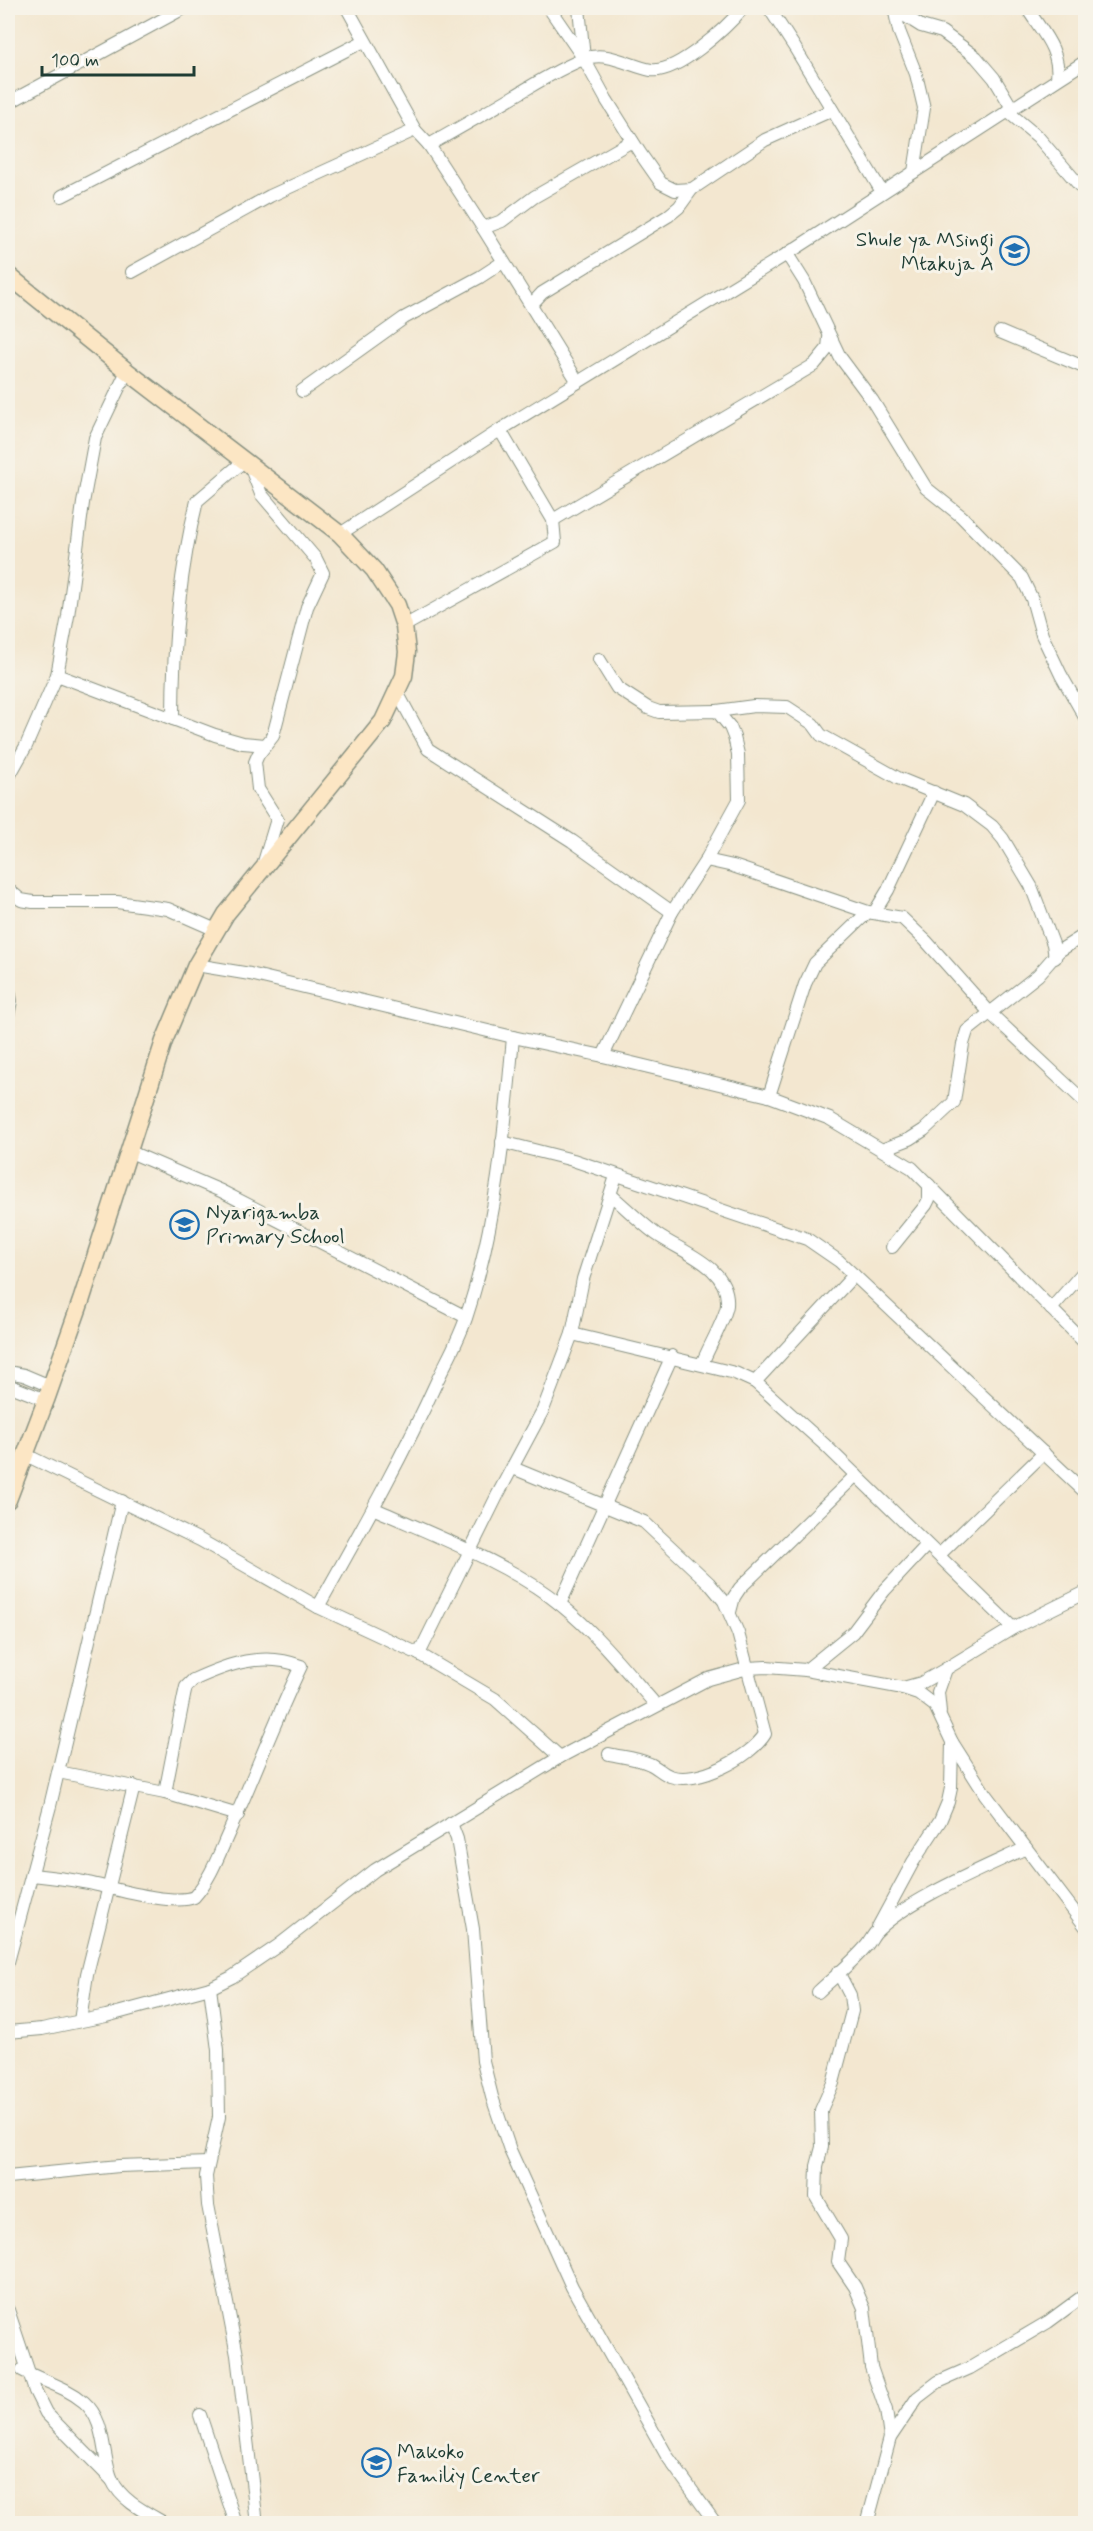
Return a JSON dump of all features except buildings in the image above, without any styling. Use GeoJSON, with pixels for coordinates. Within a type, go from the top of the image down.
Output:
{"type":"FeatureCollection","features":[{"type":"Feature","properties":{"kind":"street"},"geometry":{"type":"LineString","coordinates":[[8,103],[184,8]]}},
{"type":"Feature","properties":{"kind":"street"},"geometry":{"type":"LineString","coordinates":[[347,8],[415,130],[429,145],[483,228],[578,382]]}},
{"type":"Feature","properties":{"kind":"street"},"geometry":{"type":"LineString","coordinates":[[549,8],[584,59],[632,141],[661,183],[675,190],[692,189]]}},
{"type":"Feature","properties":{"kind":"street"},"geometry":{"type":"LineString","coordinates":[[579,8],[584,36],[584,59]]}},
{"type":"Feature","properties":{"kind":"street"},"geometry":{"type":"LineString","coordinates":[[429,145],[555,72],[584,59],[594,56],[622,60],[652,70],[662,69],[702,46],[743,8]]}},
{"type":"Feature","properties":{"kind":"street"},"geometry":{"type":"LineString","coordinates":[[769,8],[882,192]]}},
{"type":"Feature","properties":{"kind":"street"},"geometry":{"type":"LineString","coordinates":[[894,8],[915,23],[942,32],[976,57],[994,78],[1009,109],[1038,137],[1086,193]]}},
{"type":"Feature","properties":{"kind":"street"},"geometry":{"type":"LineString","coordinates":[[894,8],[902,39],[916,74],[924,108],[914,172]]}},
{"type":"Feature","properties":{"kind":"street"},"geometry":{"type":"LineString","coordinates":[[1027,8],[1054,49],[1057,58],[1057,79]]}},
{"type":"Feature","properties":{"kind":"street"},"geometry":{"type":"LineString","coordinates":[[62,196],[364,41]]}},
{"type":"Feature","properties":{"kind":"street"},"geometry":{"type":"LineString","coordinates":[[340,534],[500,430],[787,254],[1086,61]]}},
{"type":"Feature","properties":{"kind":"street"},"geometry":{"type":"LineString","coordinates":[[531,305],[542,293],[668,216],[679,207],[692,189],[765,141],[832,110]]}},
{"type":"Feature","properties":{"kind":"street"},"geometry":{"type":"LineString","coordinates":[[132,272],[270,196],[415,130]]}},
{"type":"Feature","properties":{"kind":"street"},"geometry":{"type":"LineString","coordinates":[[483,228],[502,221],[534,197],[632,141]]}},
{"type":"Feature","properties":{"kind":"street"},"geometry":{"type":"LineString","coordinates":[[787,254],[804,281],[829,338],[845,365],[883,417],[926,488],[961,516],[1022,578],[1032,599],[1042,635],[1086,719]]}},
{"type":"Feature","properties":{"kind":"street"},"geometry":{"type":"LineString","coordinates":[[302,391],[404,318],[503,262]]}},
{"type":"Feature","properties":{"kind":"street"},"geometry":{"type":"LineString","coordinates":[[8,275],[127,371],[340,534],[374,570],[397,605],[404,626],[408,652],[404,676],[383,721],[225,914],[196,965],[164,1041],[82,1298],[8,1496]]}},
{"type":"Feature","properties":{"kind":"street"},"geometry":{"type":"LineString","coordinates":[[1000,332],[1086,368]]}},
{"type":"Feature","properties":{"kind":"street"},"geometry":{"type":"LineString","coordinates":[[553,520],[814,365],[828,348],[829,338]]}},
{"type":"Feature","properties":{"kind":"street"},"geometry":{"type":"LineString","coordinates":[[8,778],[26,746],[57,675],[95,438],[127,371]]}},
{"type":"Feature","properties":{"kind":"street"},"geometry":{"type":"LineString","coordinates":[[404,626],[551,545],[556,540],[553,520],[500,430]]}},
{"type":"Feature","properties":{"kind":"street"},"geometry":{"type":"LineString","coordinates":[[173,719],[173,669],[178,615],[196,501],[247,463]]}},
{"type":"Feature","properties":{"kind":"street"},"geometry":{"type":"LineString","coordinates":[[247,463],[261,494],[316,559],[323,573],[307,607],[273,736],[255,762],[258,789],[277,819],[262,868]]}},
{"type":"Feature","properties":{"kind":"street"},"geometry":{"type":"LineString","coordinates":[[599,659],[617,688],[648,708],[659,712],[717,711],[754,706],[787,707],[813,724],[821,735],[898,778],[964,805],[992,826],[1003,839],[1031,886],[1053,944],[1055,958]]}},
{"type":"Feature","properties":{"kind":"street"},"geometry":{"type":"LineString","coordinates":[[57,675],[232,741],[265,745]]}},
{"type":"Feature","properties":{"kind":"street"},"geometry":{"type":"LineString","coordinates":[[397,692],[428,749],[572,841],[672,912]]}},
{"type":"Feature","properties":{"kind":"street"},"geometry":{"type":"LineString","coordinates":[[603,1056],[672,912],[706,860],[738,800],[740,793],[738,754],[734,737],[730,727],[717,711]]}},
{"type":"Feature","properties":{"kind":"street"},"geometry":{"type":"LineString","coordinates":[[769,1096],[805,984],[815,963],[871,912],[888,890],[934,792]]}},
{"type":"Feature","properties":{"kind":"street"},"geometry":{"type":"LineString","coordinates":[[706,860],[734,866],[871,912],[895,915],[909,923],[991,1014],[1086,1103]]}},
{"type":"Feature","properties":{"kind":"street"},"geometry":{"type":"LineString","coordinates":[[8,889],[21,900],[33,902],[117,902],[168,909],[216,930]]}},
{"type":"Feature","properties":{"kind":"street"},"geometry":{"type":"LineString","coordinates":[[884,1149],[910,1139],[924,1130],[954,1102],[963,1044],[968,1031],[991,1014],[1067,945],[1086,934]]}},
{"type":"Feature","properties":{"kind":"street"},"geometry":{"type":"LineString","coordinates":[[196,965],[250,974],[769,1096],[830,1119],[884,1149],[912,1168],[1086,1344]]}},
{"type":"Feature","properties":{"kind":"street"},"geometry":{"type":"LineString","coordinates":[[8,985],[11,1000],[8,1015]]}},
{"type":"Feature","properties":{"kind":"street"},"geometry":{"type":"LineString","coordinates":[[318,1607],[425,1407],[466,1317],[482,1263],[502,1142],[513,1037]]}},
{"type":"Feature","properties":{"kind":"street"},"geometry":{"type":"LineString","coordinates":[[502,1142],[573,1160],[807,1239],[839,1261],[1086,1493]]}},
{"type":"Feature","properties":{"kind":"street"},"geometry":{"type":"LineString","coordinates":[[128,1152],[221,1191],[466,1317]]}},
{"type":"Feature","properties":{"kind":"street"},"geometry":{"type":"LineString","coordinates":[[419,1654],[469,1551],[543,1410],[572,1334],[583,1279],[616,1176]]}},
{"type":"Feature","properties":{"kind":"street"},"geometry":{"type":"LineString","coordinates":[[892,1247],[926,1205],[929,1199],[929,1185]]}},
{"type":"Feature","properties":{"kind":"street"},"geometry":{"type":"LineString","coordinates":[[611,1195],[656,1234],[702,1260],[712,1269],[724,1288],[727,1307],[702,1364]]}},
{"type":"Feature","properties":{"kind":"street"},"geometry":{"type":"LineString","coordinates":[[1051,1309],[1086,1269]]}},
{"type":"Feature","properties":{"kind":"street"},"geometry":{"type":"LineString","coordinates":[[755,1382],[854,1275]]}},
{"type":"Feature","properties":{"kind":"street"},"geometry":{"type":"LineString","coordinates":[[572,1334],[672,1356],[735,1373],[755,1382],[856,1475],[1013,1628]]}},
{"type":"Feature","properties":{"kind":"street"},"geometry":{"type":"LineString","coordinates":[[560,1604],[672,1356]]}},
{"type":"Feature","properties":{"kind":"street"},"geometry":{"type":"LineString","coordinates":[[8,1372],[24,1375],[48,1393]]}},
{"type":"Feature","properties":{"kind":"street"},"geometry":{"type":"LineString","coordinates":[[8,1385],[48,1393]]}},
{"type":"Feature","properties":{"kind":"street"},"geometry":{"type":"LineString","coordinates":[[939,1555],[1044,1453]]}},
{"type":"Feature","properties":{"kind":"street"},"geometry":{"type":"LineString","coordinates":[[24,1454],[200,1540],[318,1607],[419,1654],[495,1699],[560,1757]]}},
{"type":"Feature","properties":{"kind":"street"},"geometry":{"type":"LineString","coordinates":[[513,1468],[644,1522],[716,1591],[730,1612],[748,1668],[765,1734],[759,1744],[733,1761],[693,1777],[670,1776],[643,1761],[609,1754]]}},
{"type":"Feature","properties":{"kind":"street"},"geometry":{"type":"LineString","coordinates":[[730,1612],[737,1592],[856,1475]]}},
{"type":"Feature","properties":{"kind":"street"},"geometry":{"type":"LineString","coordinates":[[8,1962],[58,1772],[122,1501]]}},
{"type":"Feature","properties":{"kind":"street"},"geometry":{"type":"LineString","coordinates":[[373,1508],[469,1551],[537,1588],[560,1604],[588,1628],[656,1705]]}},
{"type":"Feature","properties":{"kind":"street"},"geometry":{"type":"LineString","coordinates":[[806,1670],[853,1632],[884,1591],[927,1545]]}},
{"type":"Feature","properties":{"kind":"street"},"geometry":{"type":"LineString","coordinates":[[716,1591],[737,1592]]}},
{"type":"Feature","properties":{"kind":"street"},"geometry":{"type":"LineString","coordinates":[[903,1688],[921,1683],[1013,1628],[1086,1592]]}},
{"type":"Feature","properties":{"kind":"street"},"geometry":{"type":"LineString","coordinates":[[32,1875],[124,1892],[169,1898],[191,1899],[194,1897],[212,1870],[238,1815],[276,1717],[301,1666],[286,1660],[270,1658],[252,1660],[193,1680],[186,1687],[165,1793]]}},
{"type":"Feature","properties":{"kind":"street"},"geometry":{"type":"LineString","coordinates":[[8,2032],[42,2029],[80,2021],[210,1988],[232,1977],[375,1870],[560,1757],[708,1679],[748,1668],[806,1670],[903,1688],[928,1699],[940,1713]]}},
{"type":"Feature","properties":{"kind":"street"},"geometry":{"type":"LineString","coordinates":[[946,1669],[938,1692],[940,1713],[952,1742],[984,1794],[1086,1927]]}},
{"type":"Feature","properties":{"kind":"street"},"geometry":{"type":"LineString","coordinates":[[818,1992],[867,1945],[948,1802],[951,1788],[952,1742]]}},
{"type":"Feature","properties":{"kind":"street"},"geometry":{"type":"LineString","coordinates":[[58,1772],[165,1793],[238,1815]]}},
{"type":"Feature","properties":{"kind":"street"},"geometry":{"type":"LineString","coordinates":[[80,2021],[87,1974],[134,1786]]}},
{"type":"Feature","properties":{"kind":"street"},"geometry":{"type":"LineString","coordinates":[[451,1823],[457,1839],[473,1929],[483,2061],[492,2097],[510,2150],[587,2316],[667,2456],[716,2523]]}},
{"type":"Feature","properties":{"kind":"street"},"geometry":{"type":"LineString","coordinates":[[874,1934],[912,1906],[1026,1848]]}},
{"type":"Feature","properties":{"kind":"street"},"geometry":{"type":"LineString","coordinates":[[838,1972],[850,1995],[852,2011],[833,2083],[821,2110],[822,2147],[815,2188],[816,2196],[841,2239],[838,2262],[855,2287],[864,2308],[871,2367],[886,2410],[890,2438]]}},
{"type":"Feature","properties":{"kind":"street"},"geometry":{"type":"LineString","coordinates":[[210,1988],[218,2050],[219,2117],[206,2176],[208,2205],[237,2355],[257,2523]]}},
{"type":"Feature","properties":{"kind":"street"},"geometry":{"type":"LineString","coordinates":[[8,2177],[119,2166],[208,2163]]}},
{"type":"Feature","properties":{"kind":"street"},"geometry":{"type":"LineString","coordinates":[[867,2523],[890,2438],[917,2398],[938,2382],[970,2368],[1030,2333],[1086,2294]]}},
{"type":"Feature","properties":{"kind":"street"},"geometry":{"type":"LineString","coordinates":[[8,2310],[26,2372],[40,2403],[51,2420],[132,2503],[166,2523]]}},
{"type":"Feature","properties":{"kind":"street"},"geometry":{"type":"LineString","coordinates":[[26,2372],[66,2390],[84,2402],[92,2412],[98,2423],[112,2480]]}},
{"type":"Feature","properties":{"kind":"street"},"geometry":{"type":"LineString","coordinates":[[200,2415],[236,2523]]}},
{"type":"Feature","properties":{"kind":"place","name":"Shule ya Msingi Mtakuja A"},"geometry":{"type":"Point","coordinates":[1015,251]}},
{"type":"Feature","properties":{"kind":"place","name":"Nyarigamba Primary School"},"geometry":{"type":"Point","coordinates":[185,1224]}},
{"type":"Feature","properties":{"kind":"place","name":"Makoko Familiy Center"},"geometry":{"type":"Point","coordinates":[376,2463]}}]}
